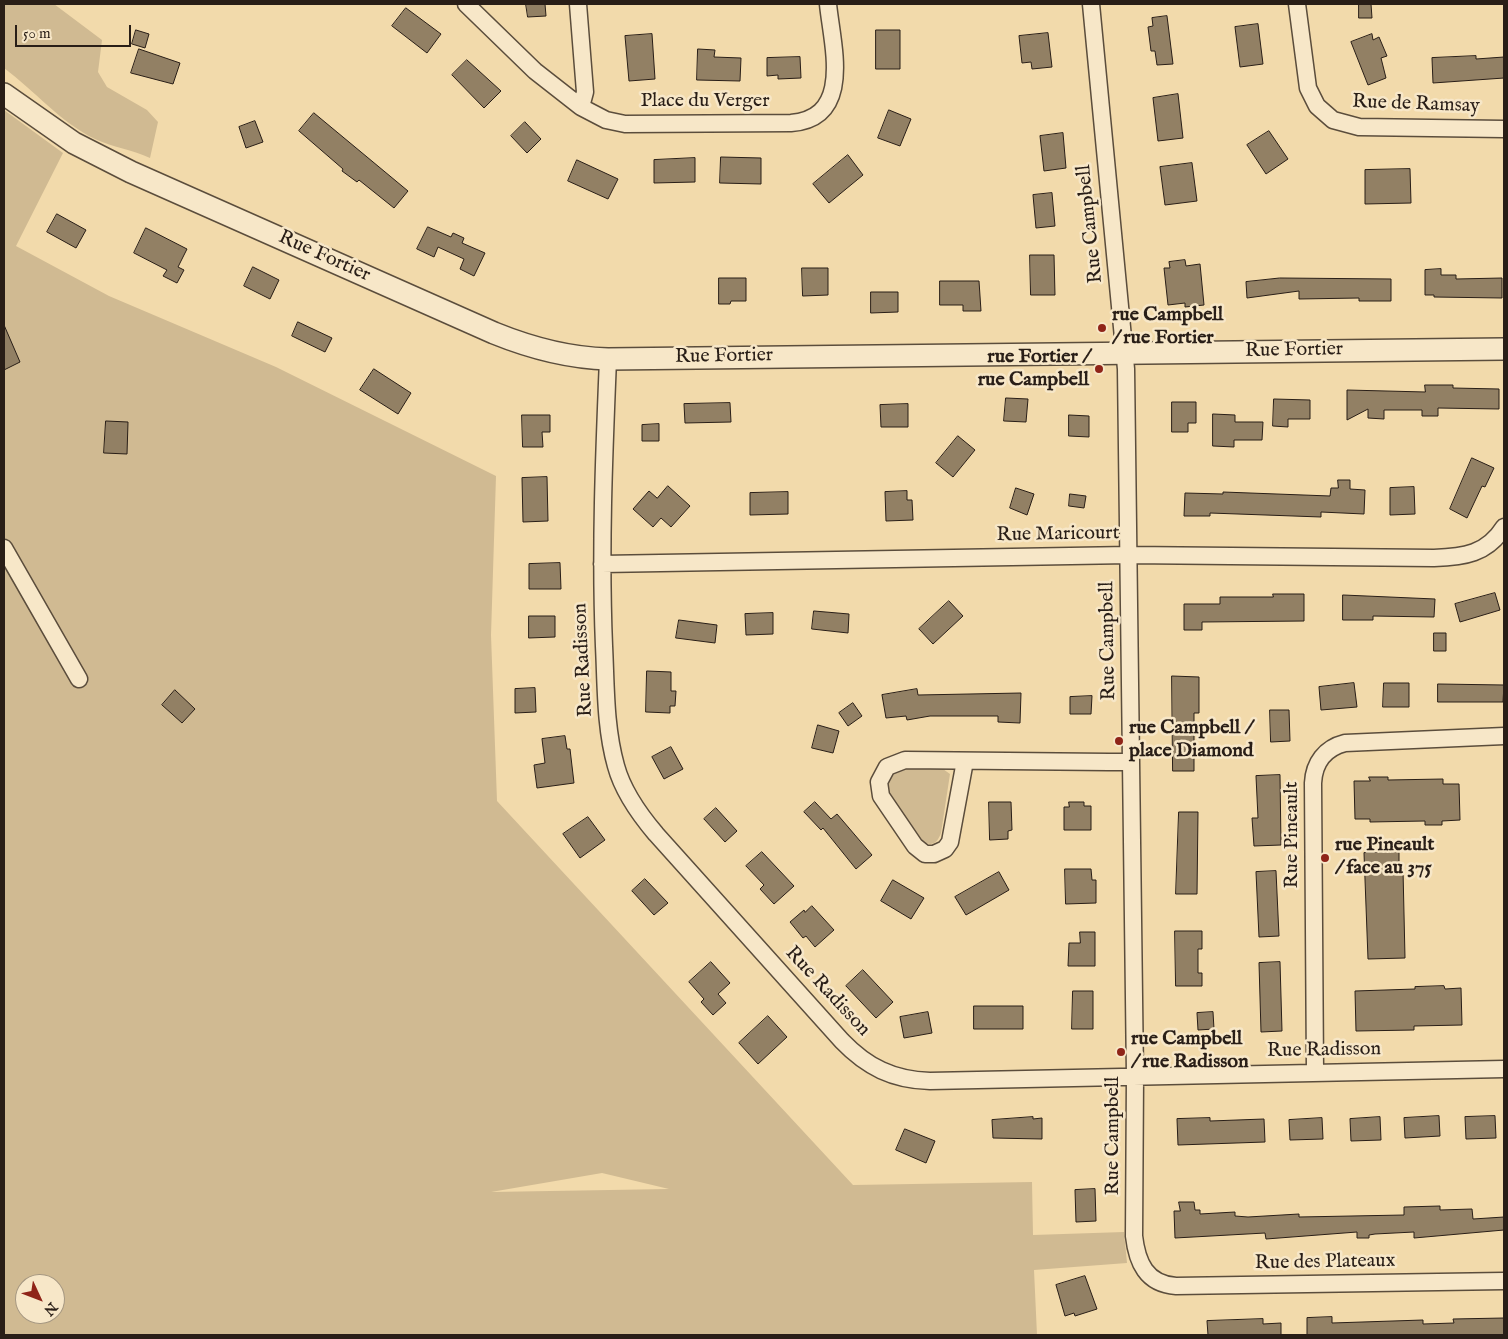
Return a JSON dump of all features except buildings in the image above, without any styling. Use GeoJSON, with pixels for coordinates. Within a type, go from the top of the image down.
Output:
{"type":"FeatureCollection","features":[{"type":"Feature","properties":{"kind":"street","name":"Place du Verger"},"geometry":{"type":"LineString","coordinates":[[466,4],[535,71],[581,107],[606,120],[625,124],[791,123],[809,120],[824,109],[834,88],[828,4]]}},
{"type":"Feature","properties":{"kind":"street"},"geometry":{"type":"LineString","coordinates":[[578,4],[585,92],[581,107]]}},
{"type":"Feature","properties":{"kind":"street","name":"Rue Campbell"},"geometry":{"type":"LineString","coordinates":[[1091,4],[1125,352],[1135,1076],[1134,1236],[1139,1262],[1149,1276]]}},
{"type":"Feature","properties":{"kind":"street","name":"Rue de Ramsay"},"geometry":{"type":"LineString","coordinates":[[1297,4],[1308,88],[1317,106],[1333,120],[1359,127],[1504,129]]}},
{"type":"Feature","properties":{"kind":"street","name":"Rue Fortier"},"geometry":{"type":"LineString","coordinates":[[4,94],[66,138],[100,158],[484,329],[514,341],[555,353],[608,359],[1504,349]]}},
{"type":"Feature","properties":{"kind":"street","name":"Rue Radisson"},"geometry":{"type":"LineString","coordinates":[[608,359],[602,564],[609,730],[616,766],[629,796],[656,834],[850,1050],[879,1071],[899,1078],[918,1080],[1504,1069]]}},
{"type":"Feature","properties":{"kind":"street","name":"Rue Maricourt"},"geometry":{"type":"LineString","coordinates":[[602,564],[1129,555],[1457,557],[1477,552],[1489,546],[1504,527]]}},
{"type":"Feature","properties":{"kind":"street"},"geometry":{"type":"LineString","coordinates":[[4,548],[78,679]]}},
{"type":"Feature","properties":{"kind":"street","name":"Rue Pineault"},"geometry":{"type":"LineString","coordinates":[[1315,1072],[1313,783],[1317,765],[1328,751],[1345,743],[1504,736]]}},
{"type":"Feature","properties":{"kind":"street"},"geometry":{"type":"LineString","coordinates":[[965,761],[950,842],[942,852],[925,854],[915,846],[881,796],[879,782],[887,766],[900,761],[965,761],[1131,762]]}},
{"type":"Feature","properties":{"kind":"street","name":"Rue des Plateaux"},"geometry":{"type":"LineString","coordinates":[[1149,1276],[1164,1285],[1176,1286],[1504,1281]]}},
{"type":"Feature","properties":{"kind":"shaded area"},"geometry":{"type":"Polygon","coordinates":[[[4,4],[54,4],[102,40],[98,72],[107,87],[147,110],[158,122],[150,158],[102,142],[82,132],[4,68],[4,4]]]}},
{"type":"Feature","properties":{"kind":"shaded area"},"geometry":{"type":"Polygon","coordinates":[[[4,110],[63,153],[16,246],[109,296],[276,367],[496,476],[491,635],[497,801],[853,1185],[1032,1182],[1033,1235],[1124,1232],[1127,1263],[1034,1270],[1037,1335],[4,1335],[4,110]],[[602,1173],[491,1192],[669,1189],[602,1173]]]}},
{"type":"Feature","properties":{"kind":"shaded area"},"geometry":{"type":"Polygon","coordinates":[[[906,768],[943,769],[950,774],[941,833],[936,841],[931,844],[925,842],[914,831],[893,800],[888,789],[891,773],[906,768]]]}},
{"type":"Feature","properties":{"kind":"place","name":"rue Campbell / rue Fortier"},"geometry":{"type":"Point","coordinates":[1102,328]}},
{"type":"Feature","properties":{"kind":"place","name":"rue Fortier / rue Campbell"},"geometry":{"type":"Point","coordinates":[1099,369]}},
{"type":"Feature","properties":{"kind":"place","name":"rue Campbell / place Diamond"},"geometry":{"type":"Point","coordinates":[1119,741]}},
{"type":"Feature","properties":{"kind":"place","name":"rue Pineault / face au 375"},"geometry":{"type":"Point","coordinates":[1325,858]}},
{"type":"Feature","properties":{"kind":"place","name":"rue Campbell / rue Radisson"},"geometry":{"type":"Point","coordinates":[1121,1052]}}]}
